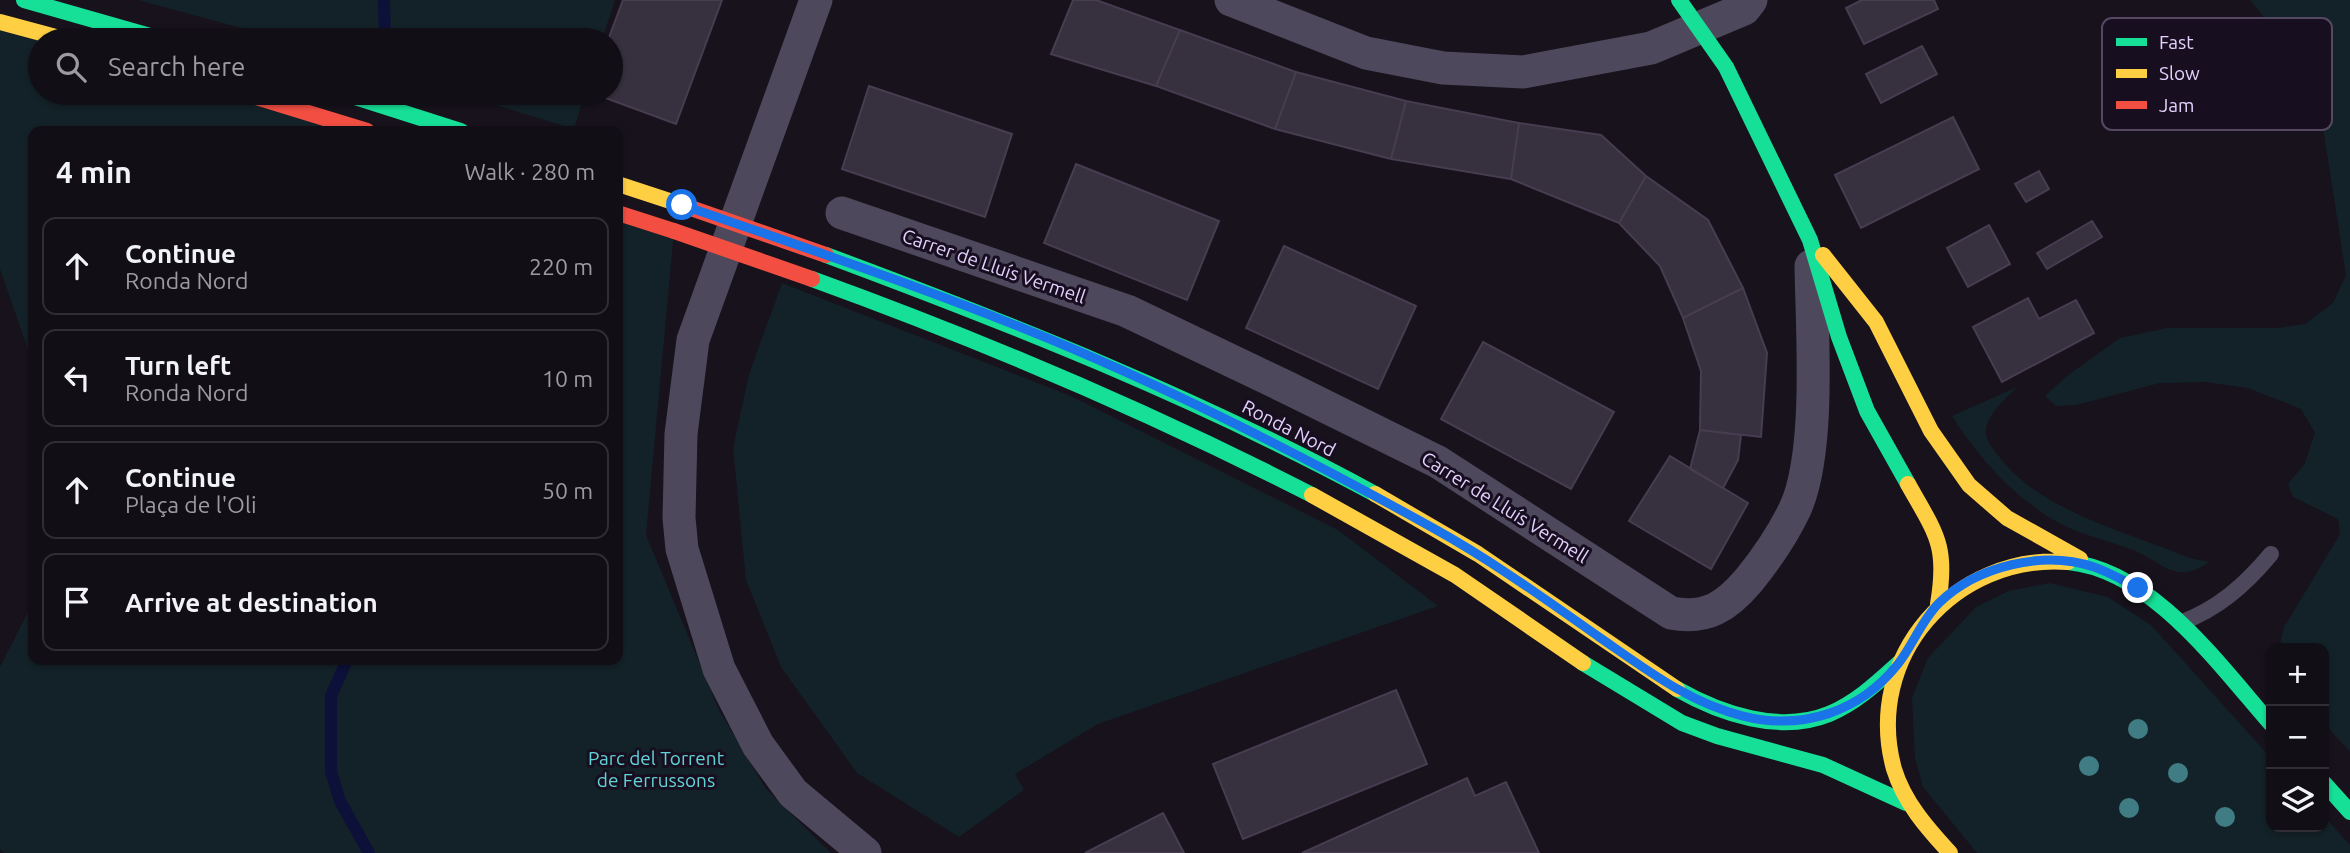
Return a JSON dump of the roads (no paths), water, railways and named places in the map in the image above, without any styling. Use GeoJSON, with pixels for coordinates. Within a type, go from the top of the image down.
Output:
{"type":"FeatureCollection","features":[{"type":"Feature","properties":{"kind":"main road"},"geometry":{"type":"LineString","coordinates":[[24,0],[122,28]]}},
{"type":"Feature","properties":{"kind":"main road"},"geometry":{"type":"LineString","coordinates":[[1679,0],[1726,67],[1810,240],[1839,337],[1867,411],[1937,536],[1944,568],[1938,604]]}},
{"type":"Feature","properties":{"kind":"main road"},"geometry":{"type":"LineString","coordinates":[[0,22],[28,30]]}},
{"type":"Feature","properties":{"kind":"main road"},"geometry":{"type":"LineString","coordinates":[[282,105],[349,126]]}},
{"type":"Feature","properties":{"kind":"main road"},"geometry":{"type":"LineString","coordinates":[[380,105],[445,126]]}},
{"type":"Feature","properties":{"kind":"main road","name":"Ronda Nord"},"geometry":{"type":"LineString","coordinates":[[623,186],[826,254],[1078,351],[1255,433],[1437,530],[1509,573],[1662,681],[1705,704],[1745,717],[1783,722],[1810,720],[1840,712],[1899,663]]}},
{"type":"Feature","properties":{"kind":"main road"},"geometry":{"type":"LineString","coordinates":[[623,215],[812,279],[993,347],[1137,409],[1269,473],[1387,536],[1478,589],[1614,682],[1684,724],[1728,740],[1822,764],[1906,803],[1950,853]]}},
{"type":"Feature","properties":{"kind":"main road"},"geometry":{"type":"LineString","coordinates":[[1810,240],[1881,329],[1914,401],[1946,456],[1970,486],[2017,526],[2158,601],[2266,718]]}},
{"type":"Feature","properties":{"kind":"main road"},"geometry":{"type":"LineString","coordinates":[[1906,803],[1891,755],[1891,694],[1899,663],[1907,646],[1938,604],[1971,581],[2016,563],[2051,560],[2095,567]]}},
{"type":"Feature","properties":{"kind":"main road"},"geometry":{"type":"LineString","coordinates":[[2329,789],[2350,812]]}},
{"type":"Feature","properties":{"kind":"street"},"geometry":{"type":"LineString","coordinates":[[816,0],[692,340],[681,434],[679,518],[682,549],[715,658],[758,745],[793,793],[865,853]]}},
{"type":"Feature","properties":{"kind":"street"},"geometry":{"type":"LineString","coordinates":[[1231,0],[1366,53],[1443,68],[1523,72],[1651,48],[1744,9],[1751,0]]}},
{"type":"Feature","properties":{"kind":"street","name":"Carrer de Lluís Vermell"},"geometry":{"type":"LineString","coordinates":[[842,213],[1127,311],[1438,461],[1671,613],[1689,617],[1729,604],[1764,562],[1796,507],[1810,447],[1810,240]]}},
{"type":"Feature","properties":{"kind":"lane"},"geometry":{"type":"LineString","coordinates":[[2180,623],[2204,614],[2245,585],[2271,554]]}},
{"type":"Feature","properties":{"kind":"waterway"},"geometry":{"type":"LineString","coordinates":[[384,0],[385,28]]}},
{"type":"Feature","properties":{"kind":"waterway"},"geometry":{"type":"LineString","coordinates":[[345,665],[331,696],[331,772],[340,801],[369,853]]}},
{"type":"Feature","properties":{"kind":"park label","name":"Parc del Torrent de Ferrussons"},"geometry":{"type":"Point","coordinates":[656,769]}}]}
